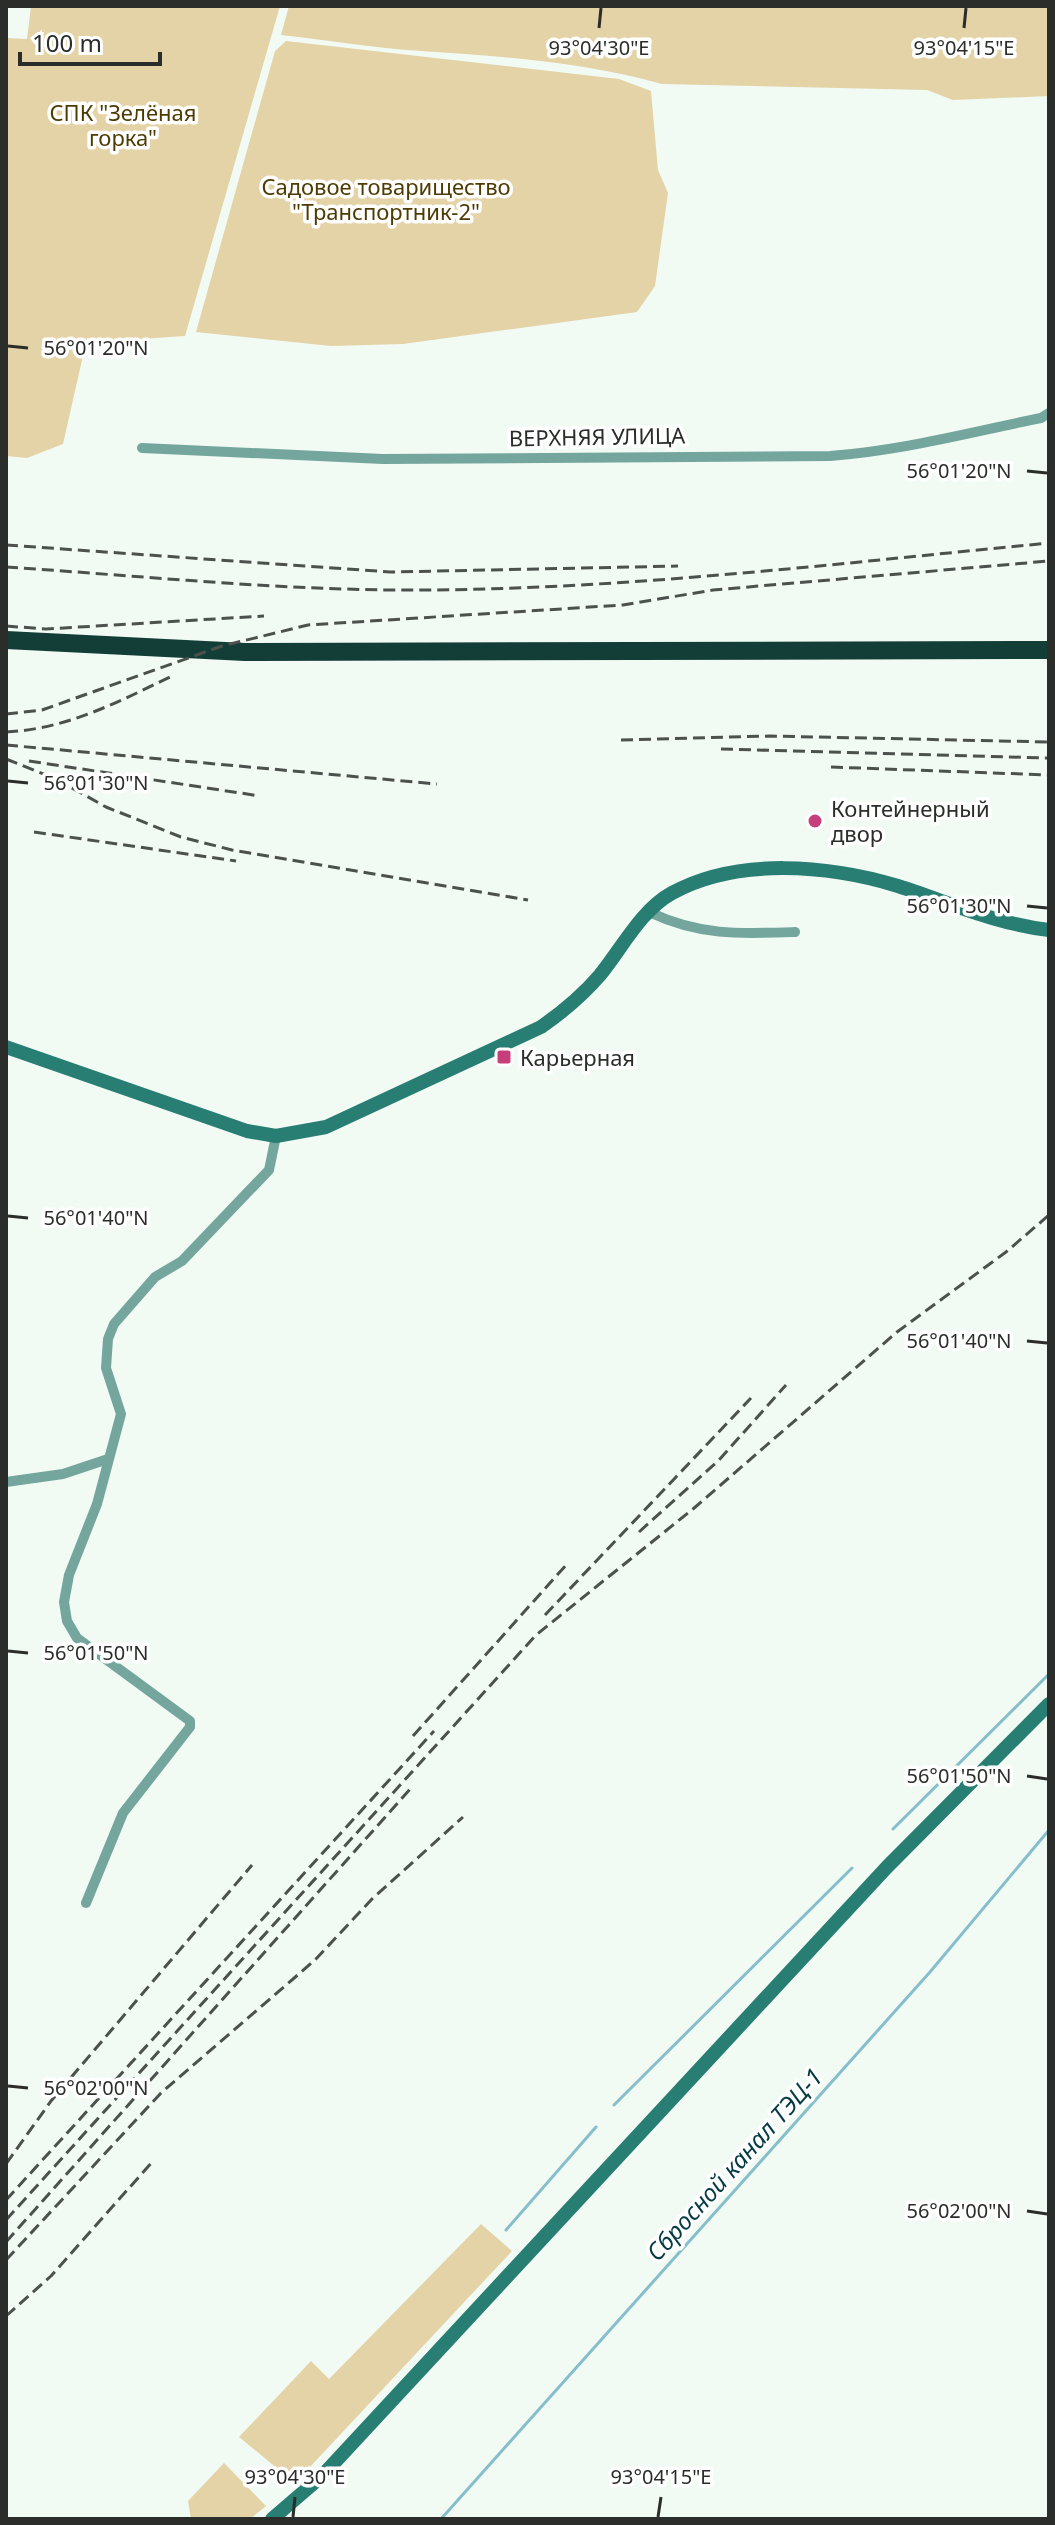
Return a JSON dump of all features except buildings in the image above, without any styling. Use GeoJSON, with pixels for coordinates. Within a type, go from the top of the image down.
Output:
{"type":"FeatureCollection","features":[{"type":"Feature","properties":{"kind":"highway"},"geometry":{"type":"LineString","coordinates":[[6,640],[245,652],[1049,650]]}},
{"type":"Feature","properties":{"kind":"street","name":"ВЕРХНЯЯ УЛИЦА"},"geometry":{"type":"LineString","coordinates":[[142,448],[383,459],[830,456],[889,448],[1041,418],[1049,413]]}},
{"type":"Feature","properties":{"kind":"street"},"geometry":{"type":"LineString","coordinates":[[6,1047],[247,1131],[276,1136],[326,1127],[541,1027],[572,1005],[649,912],[670,893],[709,878],[756,869],[853,874],[992,919],[1049,930]]}},
{"type":"Feature","properties":{"kind":"street"},"geometry":{"type":"LineString","coordinates":[[649,912],[682,927],[743,934],[795,932]]}},
{"type":"Feature","properties":{"kind":"street"},"geometry":{"type":"LineString","coordinates":[[86,1903],[123,1813],[190,1727],[190,1721],[77,1638],[67,1621],[64,1602],[69,1575],[97,1504],[121,1414],[106,1368],[108,1339],[114,1324],[155,1277],[182,1261],[269,1170],[276,1136]]}},
{"type":"Feature","properties":{"kind":"street"},"geometry":{"type":"LineString","coordinates":[[6,1482],[63,1474],[108,1459]]}},
{"type":"Feature","properties":{"kind":"street"},"geometry":{"type":"LineString","coordinates":[[272,2519],[322,2476],[876,1878],[1049,1704]]}},
{"type":"Feature","properties":{"kind":"green space","name":"СПК \"Зелёная горка\""},"geometry":{"type":"Polygon","coordinates":[[[31,6],[280,6],[185,336],[110,341],[87,338],[63,444],[27,458],[6,456],[6,38],[27,39],[31,6]]]}},
{"type":"Feature","properties":{"kind":"green space"},"geometry":{"type":"Polygon","coordinates":[[[289,6],[1049,6],[1049,96],[953,100],[927,90],[662,84],[602,70],[542,61],[386,48],[281,35],[289,6]]]}},
{"type":"Feature","properties":{"kind":"green space","name":"Садовое товарищество \"Транспортник-2\""},"geometry":{"type":"Polygon","coordinates":[[[286,41],[619,79],[651,91],[658,170],[668,193],[655,286],[637,312],[403,344],[331,346],[196,332],[275,51],[286,41]]]}},
{"type":"Feature","properties":{"kind":"green space"},"geometry":{"type":"Polygon","coordinates":[[[481,2224],[512,2251],[295,2483],[239,2437],[311,2361],[329,2379],[481,2224]]]}},
{"type":"Feature","properties":{"kind":"green space"},"geometry":{"type":"Polygon","coordinates":[[[224,2463],[266,2506],[250,2519],[191,2519],[188,2501],[224,2463]]]}},
{"type":"Feature","properties":{"kind":"waterway"},"geometry":{"type":"LineString","coordinates":[[893,1829],[1049,1674]]}},
{"type":"Feature","properties":{"kind":"waterway","name":"Сбросной канал ТЭЦ-1"},"geometry":{"type":"LineString","coordinates":[[441,2519],[930,1972],[1049,1830]]}},
{"type":"Feature","properties":{"kind":"waterway"},"geometry":{"type":"LineString","coordinates":[[614,2105],[852,1868]]}},
{"type":"Feature","properties":{"kind":"waterway"},"geometry":{"type":"LineString","coordinates":[[506,2230],[596,2127]]}},
{"type":"Feature","properties":{"kind":"railway"},"geometry":{"type":"LineString","coordinates":[[6,567],[318,588],[500,589],[736,574],[1049,543]]}},
{"type":"Feature","properties":{"kind":"railway"},"geometry":{"type":"LineString","coordinates":[[6,545],[390,572],[678,566]]}},
{"type":"Feature","properties":{"kind":"railway"},"geometry":{"type":"LineString","coordinates":[[6,714],[42,710],[222,646],[308,625],[623,605],[713,590],[1049,561]]}},
{"type":"Feature","properties":{"kind":"railway"},"geometry":{"type":"LineString","coordinates":[[6,626],[46,629],[264,616]]}},
{"type":"Feature","properties":{"kind":"railway"},"geometry":{"type":"LineString","coordinates":[[6,732],[72,720],[174,675]]}},
{"type":"Feature","properties":{"kind":"railway"},"geometry":{"type":"LineString","coordinates":[[621,740],[770,736],[1049,742]]}},
{"type":"Feature","properties":{"kind":"railway"},"geometry":{"type":"LineString","coordinates":[[6,745],[437,784]]}},
{"type":"Feature","properties":{"kind":"railway"},"geometry":{"type":"LineString","coordinates":[[721,749],[1049,758]]}},
{"type":"Feature","properties":{"kind":"railway"},"geometry":{"type":"LineString","coordinates":[[6,759],[56,779],[106,807],[181,837],[232,850],[528,900]]}},
{"type":"Feature","properties":{"kind":"railway"},"geometry":{"type":"LineString","coordinates":[[29,761],[260,796]]}},
{"type":"Feature","properties":{"kind":"railway"},"geometry":{"type":"LineString","coordinates":[[831,767],[1049,775]]}},
{"type":"Feature","properties":{"kind":"railway"},"geometry":{"type":"LineString","coordinates":[[34,832],[236,861]]}},
{"type":"Feature","properties":{"kind":"railway"},"geometry":{"type":"LineString","coordinates":[[6,2220],[536,1635],[693,1509],[897,1332],[1006,1252],[1049,1215]]}},
{"type":"Feature","properties":{"kind":"railway"},"geometry":{"type":"LineString","coordinates":[[639,1532],[719,1460],[786,1385]]}},
{"type":"Feature","properties":{"kind":"railway"},"geometry":{"type":"LineString","coordinates":[[545,1615],[751,1398]]}},
{"type":"Feature","properties":{"kind":"railway"},"geometry":{"type":"LineString","coordinates":[[413,1736],[567,1564]]}},
{"type":"Feature","properties":{"kind":"railway"},"geometry":{"type":"LineString","coordinates":[[6,2200],[434,1731]]}},
{"type":"Feature","properties":{"kind":"railway"},"geometry":{"type":"LineString","coordinates":[[6,2242],[412,1787]]}},
{"type":"Feature","properties":{"kind":"railway"},"geometry":{"type":"LineString","coordinates":[[6,2260],[161,2093],[315,1960],[372,1899],[463,1817]]}},
{"type":"Feature","properties":{"kind":"railway"},"geometry":{"type":"LineString","coordinates":[[6,2164],[51,2101],[252,1865]]}},
{"type":"Feature","properties":{"kind":"railway"},"geometry":{"type":"LineString","coordinates":[[6,2316],[51,2276],[153,2161]]}},
{"type":"Feature","properties":{"kind":"place","name":"Контейнерный двор"},"geometry":{"type":"Point","coordinates":[815,821]}},
{"type":"Feature","properties":{"kind":"place","name":"Карьерная"},"geometry":{"type":"Point","coordinates":[504,1057]}}]}
